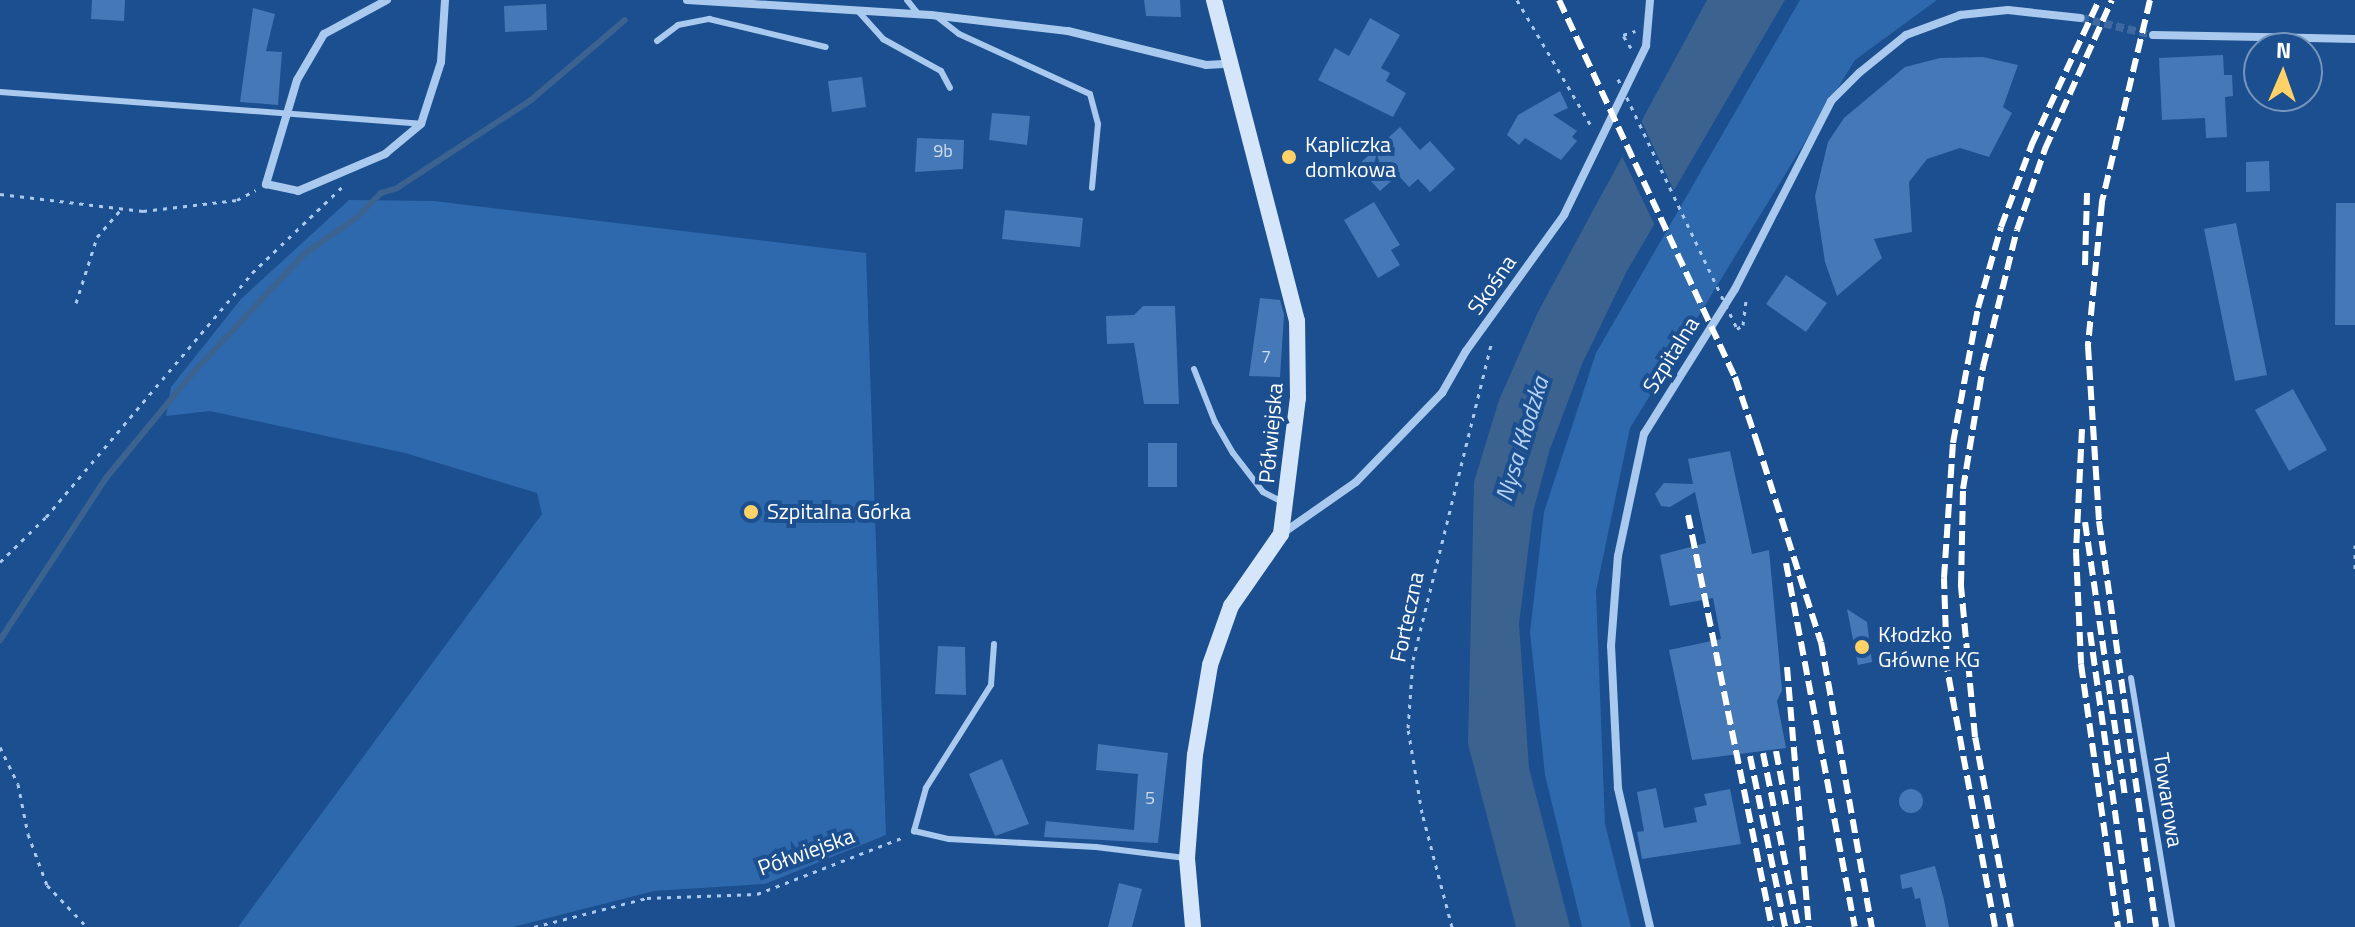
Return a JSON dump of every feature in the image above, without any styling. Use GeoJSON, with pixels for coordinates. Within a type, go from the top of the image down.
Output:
{"type":"FeatureCollection","features":[{"type":"Feature","properties":{"kind":"street"},"geometry":{"type":"LineString","coordinates":[[387,0],[324,34],[297,80],[266,184],[298,191],[385,154],[421,124],[441,62],[445,0]]}},
{"type":"Feature","properties":{"kind":"street"},"geometry":{"type":"LineString","coordinates":[[687,0],[936,16],[1068,31],[1206,65],[1228,64]]}},
{"type":"Feature","properties":{"kind":"street","name":"Półwiejska"},"geometry":{"type":"LineString","coordinates":[[1193,927],[1187,858],[1195,755],[1214,650],[1231,606],[1281,534],[1298,398],[1297,321],[1228,64],[1214,0]]}},
{"type":"Feature","properties":{"kind":"street","name":"Skośna"},"geometry":{"type":"LineString","coordinates":[[1281,534],[1332,503],[1428,412],[1564,215],[1646,46],[1650,0]]}},
{"type":"Feature","properties":{"kind":"street","name":"Szpitalna"},"geometry":{"type":"LineString","coordinates":[[1650,927],[1618,788],[1611,646],[1618,556],[1644,434],[1735,289],[1831,101],[1859,73],[1906,35],[1960,15],[2008,10],[2081,18]]}},
{"type":"Feature","properties":{"kind":"street"},"geometry":{"type":"LineString","coordinates":[[2153,35],[2355,39]]}},
{"type":"Feature","properties":{"kind":"lane"},"geometry":{"type":"LineString","coordinates":[[907,0],[919,15]]}},
{"type":"Feature","properties":{"kind":"lane"},"geometry":{"type":"LineString","coordinates":[[709,19],[710,1]]}},
{"type":"Feature","properties":{"kind":"lane"},"geometry":{"type":"LineString","coordinates":[[858,11],[883,39],[941,71],[950,88]]}},
{"type":"Feature","properties":{"kind":"lane"},"geometry":{"type":"LineString","coordinates":[[936,16],[959,34],[1090,94],[1098,124],[1092,188]]}},
{"type":"Feature","properties":{"kind":"lane"},"geometry":{"type":"LineString","coordinates":[[657,41],[678,25],[709,19],[826,47]]}},
{"type":"Feature","properties":{"kind":"lane"},"geometry":{"type":"LineString","coordinates":[[0,92],[287,118],[421,124]]}},
{"type":"Feature","properties":{"kind":"lane"},"geometry":{"type":"LineString","coordinates":[[1194,369],[1215,422],[1233,453],[1263,492],[1286,504]]}},
{"type":"Feature","properties":{"kind":"lane"},"geometry":{"type":"LineString","coordinates":[[994,644],[991,685],[926,788],[914,831],[949,839],[1096,847],[1187,858]]}},
{"type":"Feature","properties":{"kind":"lane","name":"Towarowa"},"geometry":{"type":"LineString","coordinates":[[2131,678],[2172,927]]}},
{"type":"Feature","properties":{"kind":"path"},"geometry":{"type":"LineString","coordinates":[[1517,0],[1586,123],[1601,138]]}},
{"type":"Feature","properties":{"kind":"path"},"geometry":{"type":"LineString","coordinates":[[1626,41],[1623,35],[1635,30]]}},
{"type":"Feature","properties":{"kind":"path"},"geometry":{"type":"LineString","coordinates":[[1618,79],[1737,329],[1743,325],[1746,300]]}},
{"type":"Feature","properties":{"kind":"path"},"geometry":{"type":"LineString","coordinates":[[0,562],[46,517],[252,273],[342,189],[341,174]]}},
{"type":"Feature","properties":{"kind":"path"},"geometry":{"type":"LineString","coordinates":[[0,194],[122,208],[195,207],[237,200],[266,184]]}},
{"type":"Feature","properties":{"kind":"path"},"geometry":{"type":"LineString","coordinates":[[76,303],[97,237],[122,208]]}},
{"type":"Feature","properties":{"kind":"path","name":"Forteczna"},"geometry":{"type":"LineString","coordinates":[[1452,927],[1422,813],[1408,728],[1413,660],[1461,450],[1493,354],[1492,316]]}},
{"type":"Feature","properties":{"kind":"path"},"geometry":{"type":"LineString","coordinates":[[2355,545],[2355,571]]}},
{"type":"Feature","properties":{"kind":"path"},"geometry":{"type":"LineString","coordinates":[[0,747],[18,784],[47,885],[87,927]]}},
{"type":"Feature","properties":{"kind":"path","name":"Półwiejska"},"geometry":{"type":"LineString","coordinates":[[534,927],[647,898],[757,894],[914,831]]}},
{"type":"Feature","properties":{"kind":"shaded area"},"geometry":{"type":"Polygon","coordinates":[[[1800,0],[1937,0],[1855,60],[1630,428],[1596,591],[1605,824],[1631,927],[1582,927],[1545,775],[1530,632],[1544,512],[1596,353],[1800,0]]]}},
{"type":"Feature","properties":{"kind":"shaded area"},"geometry":{"type":"Polygon","coordinates":[[[349,200],[434,201],[866,253],[886,835],[765,884],[654,891],[513,927],[238,927],[542,514],[537,493],[405,453],[210,411],[166,416],[171,387],[241,299],[349,200]]]}},
{"type":"Feature","properties":{"kind":"water","name":"Nysa Kłodzka"},"geometry":{"type":"Polygon","coordinates":[[[1707,0],[1785,0],[1627,271],[1582,364],[1550,449],[1533,512],[1519,624],[1529,768],[1570,927],[1516,927],[1468,744],[1474,482],[1499,400],[1538,312],[1707,0]]]}},
{"type":"Feature","properties":{"kind":"pier"},"geometry":{"type":"Polygon","coordinates":[[[1640,118],[1676,195],[1656,228],[1621,154],[1640,118]]]}},
{"type":"Feature","properties":{"kind":"building"},"geometry":{"type":"Polygon","coordinates":[[[92,0],[125,0],[124,21],[91,19],[92,0]]]}},
{"type":"Feature","properties":{"kind":"building"},"geometry":{"type":"Polygon","coordinates":[[[1144,0],[1180,0],[1181,17],[1146,16],[1144,0]]]}},
{"type":"Feature","properties":{"kind":"building"},"geometry":{"type":"Polygon","coordinates":[[[546,4],[547,30],[505,32],[504,6],[546,4]]]}},
{"type":"Feature","properties":{"kind":"building"},"geometry":{"type":"Polygon","coordinates":[[[253,8],[275,14],[266,51],[282,52],[278,105],[240,102],[253,8]]]}},
{"type":"Feature","properties":{"kind":"building"},"geometry":{"type":"Polygon","coordinates":[[[1370,18],[1400,35],[1381,68],[1390,73],[1386,81],[1406,93],[1393,117],[1318,80],[1335,48],[1349,56],[1370,18]]]}},
{"type":"Feature","properties":{"kind":"building"},"geometry":{"type":"Polygon","coordinates":[[[2223,55],[2224,75],[2232,75],[2233,96],[2225,97],[2227,137],[2206,138],[2205,118],[2162,120],[2159,58],[2223,55]]]}},
{"type":"Feature","properties":{"kind":"building"},"geometry":{"type":"Polygon","coordinates":[[[1983,57],[2018,65],[2003,107],[2012,113],[1989,157],[1960,148],[1927,159],[1909,182],[1912,232],[1874,239],[1882,258],[1837,296],[1825,262],[1815,196],[1828,142],[1844,118],[1905,67],[1940,58],[1983,57]]]}},
{"type":"Feature","properties":{"kind":"building"},"geometry":{"type":"Polygon","coordinates":[[[862,77],[866,107],[832,112],[828,81],[862,77]]]}},
{"type":"Feature","properties":{"kind":"building"},"geometry":{"type":"Polygon","coordinates":[[[1560,91],[1568,108],[1553,115],[1577,131],[1572,137],[1577,141],[1561,160],[1525,138],[1519,145],[1507,135],[1518,115],[1560,91]]]}},
{"type":"Feature","properties":{"kind":"building"},"geometry":{"type":"Polygon","coordinates":[[[992,113],[1030,116],[1027,145],[989,140],[992,113]]]}},
{"type":"Feature","properties":{"kind":"building"},"geometry":{"type":"Polygon","coordinates":[[[1400,127],[1420,150],[1430,141],[1455,169],[1430,192],[1418,179],[1409,187],[1398,175],[1380,191],[1357,166],[1400,127]]]}},
{"type":"Feature","properties":{"kind":"building"},"geometry":{"type":"Polygon","coordinates":[[[917,138],[964,140],[963,169],[915,172],[917,138]]]}},
{"type":"Feature","properties":{"kind":"building"},"geometry":{"type":"Polygon","coordinates":[[[2269,161],[2270,191],[2246,192],[2246,162],[2269,161]]]}},
{"type":"Feature","properties":{"kind":"building"},"geometry":{"type":"Polygon","coordinates":[[[1374,202],[1400,245],[1391,250],[1400,265],[1378,278],[1344,220],[1374,202]]]}},
{"type":"Feature","properties":{"kind":"building"},"geometry":{"type":"Polygon","coordinates":[[[2336,203],[2355,203],[2355,325],[2335,325],[2336,203]]]}},
{"type":"Feature","properties":{"kind":"building"},"geometry":{"type":"Polygon","coordinates":[[[1005,210],[1083,218],[1080,247],[1002,239],[1005,210]]]}},
{"type":"Feature","properties":{"kind":"building"},"geometry":{"type":"Polygon","coordinates":[[[2236,223],[2267,375],[2235,381],[2204,229],[2236,223]]]}},
{"type":"Feature","properties":{"kind":"building"},"geometry":{"type":"Polygon","coordinates":[[[1786,275],[1827,303],[1806,332],[1766,304],[1786,275]]]}},
{"type":"Feature","properties":{"kind":"building"},"geometry":{"type":"Polygon","coordinates":[[[1260,298],[1280,300],[1284,315],[1280,377],[1249,376],[1260,298]]]}},
{"type":"Feature","properties":{"kind":"building"},"geometry":{"type":"Polygon","coordinates":[[[1143,306],[1175,306],[1179,404],[1144,404],[1134,343],[1107,344],[1106,316],[1134,315],[1143,306]]]}},
{"type":"Feature","properties":{"kind":"building"},"geometry":{"type":"Polygon","coordinates":[[[2293,389],[2327,450],[2289,471],[2255,410],[2293,389]]]}},
{"type":"Feature","properties":{"kind":"building"},"geometry":{"type":"Polygon","coordinates":[[[1148,443],[1177,443],[1177,487],[1148,487],[1148,443]]]}},
{"type":"Feature","properties":{"kind":"building"},"geometry":{"type":"Polygon","coordinates":[[[1730,451],[1752,554],[1769,550],[1782,690],[1777,701],[1786,748],[1692,760],[1669,650],[1721,639],[1713,598],[1670,606],[1660,555],[1706,543],[1695,492],[1670,507],[1661,506],[1655,494],[1664,483],[1693,484],[1688,459],[1730,451]]]}},
{"type":"Feature","properties":{"kind":"building","name":"Kłodzko Główne KG"},"geometry":{"type":"Polygon","coordinates":[[[1847,609],[1867,622],[1872,662],[1858,665],[1847,609]]]}},
{"type":"Feature","properties":{"kind":"building"},"geometry":{"type":"Polygon","coordinates":[[[938,646],[965,647],[966,695],[935,694],[938,646]]]}},
{"type":"Feature","properties":{"kind":"building"},"geometry":{"type":"Polygon","coordinates":[[[1098,744],[1168,753],[1158,843],[1044,837],[1046,821],[1134,830],[1138,774],[1096,770],[1098,744]]]}},
{"type":"Feature","properties":{"kind":"building"},"geometry":{"type":"Polygon","coordinates":[[[1002,759],[1029,824],[995,836],[969,774],[1002,759]]]}},
{"type":"Feature","properties":{"kind":"building"},"geometry":{"type":"Polygon","coordinates":[[[1656,788],[1664,828],[1697,822],[1694,808],[1707,805],[1704,794],[1730,789],[1741,844],[1642,859],[1637,832],[1644,831],[1637,792],[1656,788]]]}},
{"type":"Feature","properties":{"kind":"building"},"geometry":{"type":"Polygon","coordinates":[[[1911,789],[1922,796],[1923,801],[1916,812],[1911,813],[1900,806],[1899,801],[1906,790],[1911,789]]]}},
{"type":"Feature","properties":{"kind":"building"},"geometry":{"type":"Polygon","coordinates":[[[1935,866],[1949,927],[1926,927],[1920,898],[1915,899],[1912,887],[1902,889],[1900,875],[1935,866]]]}},
{"type":"Feature","properties":{"kind":"building"},"geometry":{"type":"Polygon","coordinates":[[[1119,883],[1142,889],[1132,927],[1108,927],[1119,883]]]}},
{"type":"Feature","properties":{"kind":"waterway"},"geometry":{"type":"LineString","coordinates":[[0,640],[106,478],[191,375],[304,254],[356,218],[381,193],[397,188],[531,100],[625,20]]}},
{"type":"Feature","properties":{"kind":"tunnel"},"geometry":{"type":"LineString","coordinates":[[2081,18],[2153,35]]}},
{"type":"Feature","properties":{"kind":"railway"},"geometry":{"type":"LineString","coordinates":[[1559,0],[1735,377],[1757,442],[1821,642],[1872,927]]}},
{"type":"Feature","properties":{"kind":"railway"},"geometry":{"type":"LineString","coordinates":[[1995,927],[1947,669],[1944,578],[1953,443],[1978,308],[2001,227],[2032,144],[2099,0]]}},
{"type":"Feature","properties":{"kind":"railway"},"geometry":{"type":"LineString","coordinates":[[2011,927],[1975,737],[1961,585],[1963,489],[1983,367],[2017,230],[2045,149],[2112,0]]}},
{"type":"Feature","properties":{"kind":"railway"},"geometry":{"type":"LineString","coordinates":[[2150,0],[2102,202],[2088,346],[2099,521],[2156,927]]}},
{"type":"Feature","properties":{"kind":"railway"},"geometry":{"type":"LineString","coordinates":[[2085,265],[2087,193]]}},
{"type":"Feature","properties":{"kind":"railway"},"geometry":{"type":"LineString","coordinates":[[2082,429],[2076,552],[2081,664],[2118,927]]}},
{"type":"Feature","properties":{"kind":"railway"},"geometry":{"type":"LineString","coordinates":[[1688,515],[1772,927]]}},
{"type":"Feature","properties":{"kind":"railway"},"geometry":{"type":"LineString","coordinates":[[2085,522],[2125,795]]}},
{"type":"Feature","properties":{"kind":"railway"},"geometry":{"type":"LineString","coordinates":[[1786,563],[1855,927]]}},
{"type":"Feature","properties":{"kind":"railway"},"geometry":{"type":"LineString","coordinates":[[2090,632],[2131,927]]}},
{"type":"Feature","properties":{"kind":"railway"},"geometry":{"type":"LineString","coordinates":[[1787,667],[1809,927]]}},
{"type":"Feature","properties":{"kind":"railway"},"geometry":{"type":"LineString","coordinates":[[1776,751],[1787,809]]}},
{"type":"Feature","properties":{"kind":"railway"},"geometry":{"type":"LineString","coordinates":[[1763,753],[1798,927]]}},
{"type":"Feature","properties":{"kind":"railway"},"geometry":{"type":"LineString","coordinates":[[1750,756],[1785,927]]}},
{"type":"Feature","properties":{"kind":"place","name":"Kapliczka domkowa"},"geometry":{"type":"Point","coordinates":[1289,157]}},
{"type":"Feature","properties":{"kind":"place","name":"Szpitalna Górka"},"geometry":{"type":"Point","coordinates":[751,512]}},
{"type":"Feature","properties":{"kind":"place","name":"Kłodzko Główne KG"},"geometry":{"type":"Point","coordinates":[1862,647]}}]}
